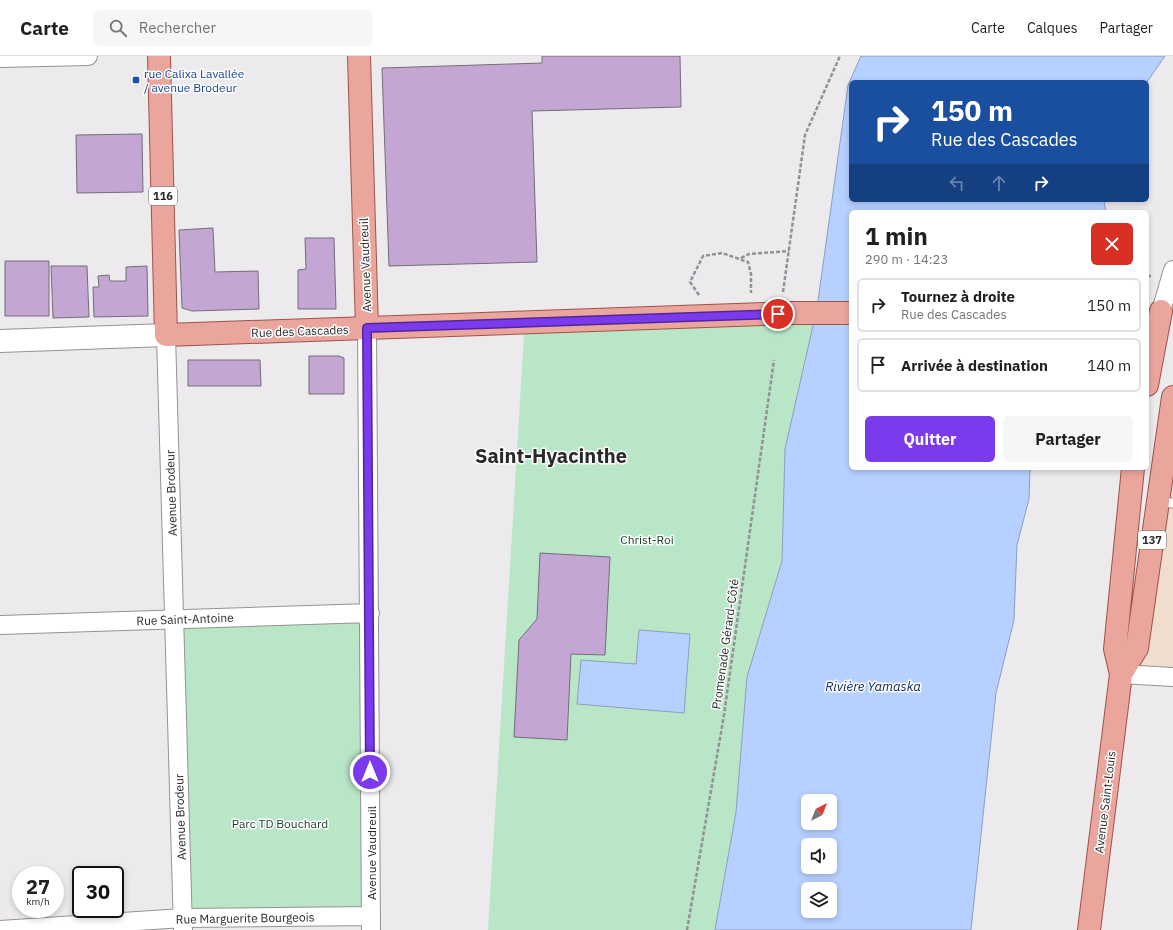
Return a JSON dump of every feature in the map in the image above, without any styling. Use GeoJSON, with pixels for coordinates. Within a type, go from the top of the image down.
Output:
{"type":"FeatureCollection","features":[{"type":"Feature","properties":{"kind":"main road","name":"Avenue Brodeur"},"geometry":{"type":"LineString","coordinates":[[159,56],[166,335]]}},
{"type":"Feature","properties":{"kind":"main road","name":"Avenue Vaudreuil"},"geometry":{"type":"LineString","coordinates":[[358,56],[367,328]]}},
{"type":"Feature","properties":{"kind":"main road"},"geometry":{"type":"LineString","coordinates":[[1149,374],[1160,311]]}},
{"type":"Feature","properties":{"kind":"main road","name":"Rue des Cascades"},"geometry":{"type":"LineString","coordinates":[[166,335],[791,313],[849,313]]}},
{"type":"Feature","properties":{"kind":"main road","name":"Avenue Saint-Louis"},"geometry":{"type":"LineString","coordinates":[[1088,930],[1122,674],[1136,648],[1165,503],[1173,400]]}},
{"type":"Feature","properties":{"kind":"main road","name":"Avenue Saint-Louis"},"geometry":{"type":"LineString","coordinates":[[1122,674],[1115,650],[1133,470]]}},
{"type":"Feature","properties":{"kind":"street"},"geometry":{"type":"LineString","coordinates":[[0,58],[88,56]]}},
{"type":"Feature","properties":{"kind":"street"},"geometry":{"type":"LineString","coordinates":[[1160,311],[1173,270]]}},
{"type":"Feature","properties":{"kind":"street","name":"Avenue Vaudreuil"},"geometry":{"type":"LineString","coordinates":[[367,328],[371,923]]}},
{"type":"Feature","properties":{"kind":"street","name":"Rue des Cascades"},"geometry":{"type":"LineString","coordinates":[[0,341],[166,335]]}},
{"type":"Feature","properties":{"kind":"street","name":"Avenue Brodeur"},"geometry":{"type":"LineString","coordinates":[[166,335],[183,924]]}},
{"type":"Feature","properties":{"kind":"street","name":"Rue Saint-Antoine"},"geometry":{"type":"LineString","coordinates":[[0,625],[370,614]]}},
{"type":"Feature","properties":{"kind":"street"},"geometry":{"type":"LineString","coordinates":[[1122,674],[1173,677]]}},
{"type":"Feature","properties":{"kind":"street","name":"Rue Marguerite Bourgeois"},"geometry":{"type":"LineString","coordinates":[[0,930],[183,924],[371,923]]}},
{"type":"Feature","properties":{"kind":"path"},"geometry":{"type":"LineString","coordinates":[[784,292],[806,135],[840,56]]}},
{"type":"Feature","properties":{"kind":"path"},"geometry":{"type":"LineString","coordinates":[[741,258],[749,254],[789,250]]}},
{"type":"Feature","properties":{"kind":"path"},"geometry":{"type":"LineString","coordinates":[[703,300],[690,282],[703,256],[722,253],[741,258],[748,262],[751,274],[751,293]]}},
{"type":"Feature","properties":{"kind":"path","name":"Promenade Gérard-Côté"},"geometry":{"type":"LineString","coordinates":[[687,930],[724,715],[774,360]]}},
{"type":"Feature","properties":{"kind":"shaded area"},"geometry":{"type":"Polygon","coordinates":[[[1173,446],[1173,677],[1138,675],[1158,496],[1173,446]]]}},
{"type":"Feature","properties":{"kind":"green space","name":"Christ-Roi"},"geometry":{"type":"Polygon","coordinates":[[[817,308],[785,449],[782,561],[747,677],[736,812],[715,930],[488,930],[525,318],[817,308]]]}},
{"type":"Feature","properties":{"kind":"green space","name":"Parc TD Bouchard"},"geometry":{"type":"Polygon","coordinates":[[[369,608],[379,920],[187,922],[179,613],[369,608]]]}},
{"type":"Feature","properties":{"kind":"water","name":"Rivière Yamaska"},"geometry":{"type":"Polygon","coordinates":[[[861,56],[1165,56],[1148,80],[850,80],[861,56]]]}},
{"type":"Feature","properties":{"kind":"water","name":"Rivière Yamaska"},"geometry":{"type":"Polygon","coordinates":[[[849,83],[849,202],[1104,202],[1106,210],[849,210],[849,470],[1030,470],[1029,499],[1017,545],[1014,620],[996,693],[971,930],[715,930],[736,812],[747,677],[782,561],[785,449],[817,308],[849,83]]]}},
{"type":"Feature","properties":{"kind":"water"},"geometry":{"type":"Polygon","coordinates":[[[639,630],[690,634],[684,713],[577,704],[581,660],[636,664],[639,630]]]}},
{"type":"Feature","properties":{"kind":"building"},"geometry":{"type":"Polygon","coordinates":[[[542,56],[680,56],[681,107],[532,111],[537,262],[389,266],[382,68],[542,63],[542,56]]]}},
{"type":"Feature","properties":{"kind":"building"},"geometry":{"type":"Polygon","coordinates":[[[142,134],[143,192],[77,193],[76,135],[142,134]]]}},
{"type":"Feature","properties":{"kind":"building"},"geometry":{"type":"Polygon","coordinates":[[[213,228],[215,272],[258,271],[259,309],[192,311],[182,308],[179,230],[213,228]]]}},
{"type":"Feature","properties":{"kind":"building"},"geometry":{"type":"Polygon","coordinates":[[[305,238],[334,238],[336,309],[298,309],[298,270],[306,269],[305,238]]]}},
{"type":"Feature","properties":{"kind":"building"},"geometry":{"type":"Polygon","coordinates":[[[5,261],[49,261],[49,316],[5,316],[5,261]]]}},
{"type":"Feature","properties":{"kind":"building"},"geometry":{"type":"Polygon","coordinates":[[[51,266],[87,266],[89,317],[53,318],[51,266]]]}},
{"type":"Feature","properties":{"kind":"building"},"geometry":{"type":"Polygon","coordinates":[[[147,266],[148,316],[94,317],[93,287],[99,287],[98,276],[109,275],[110,281],[126,281],[126,267],[147,266]]]}},
{"type":"Feature","properties":{"kind":"building"},"geometry":{"type":"Polygon","coordinates":[[[309,356],[339,356],[344,358],[344,394],[309,394],[309,356]]]}},
{"type":"Feature","properties":{"kind":"building"},"geometry":{"type":"Polygon","coordinates":[[[188,360],[260,360],[261,386],[188,386],[188,360]]]}},
{"type":"Feature","properties":{"kind":"building"},"geometry":{"type":"Polygon","coordinates":[[[540,553],[610,557],[605,655],[571,654],[567,740],[514,737],[519,640],[537,619],[540,553]]]}},
{"type":"Feature","properties":{"kind":"place","name":"rue Calixa Lavallée / avenue Brodeur"},"geometry":{"type":"Point","coordinates":[136,80]}},
{"type":"Feature","properties":{"kind":"district","name":"Saint-Hyacinthe"},"geometry":{"type":"Point","coordinates":[551,455]}},
{"type":"Feature","properties":{"kind":"route"},"geometry":{"type":"LineString","coordinates":[[370,772],[367,328],[778,314]]}}]}
